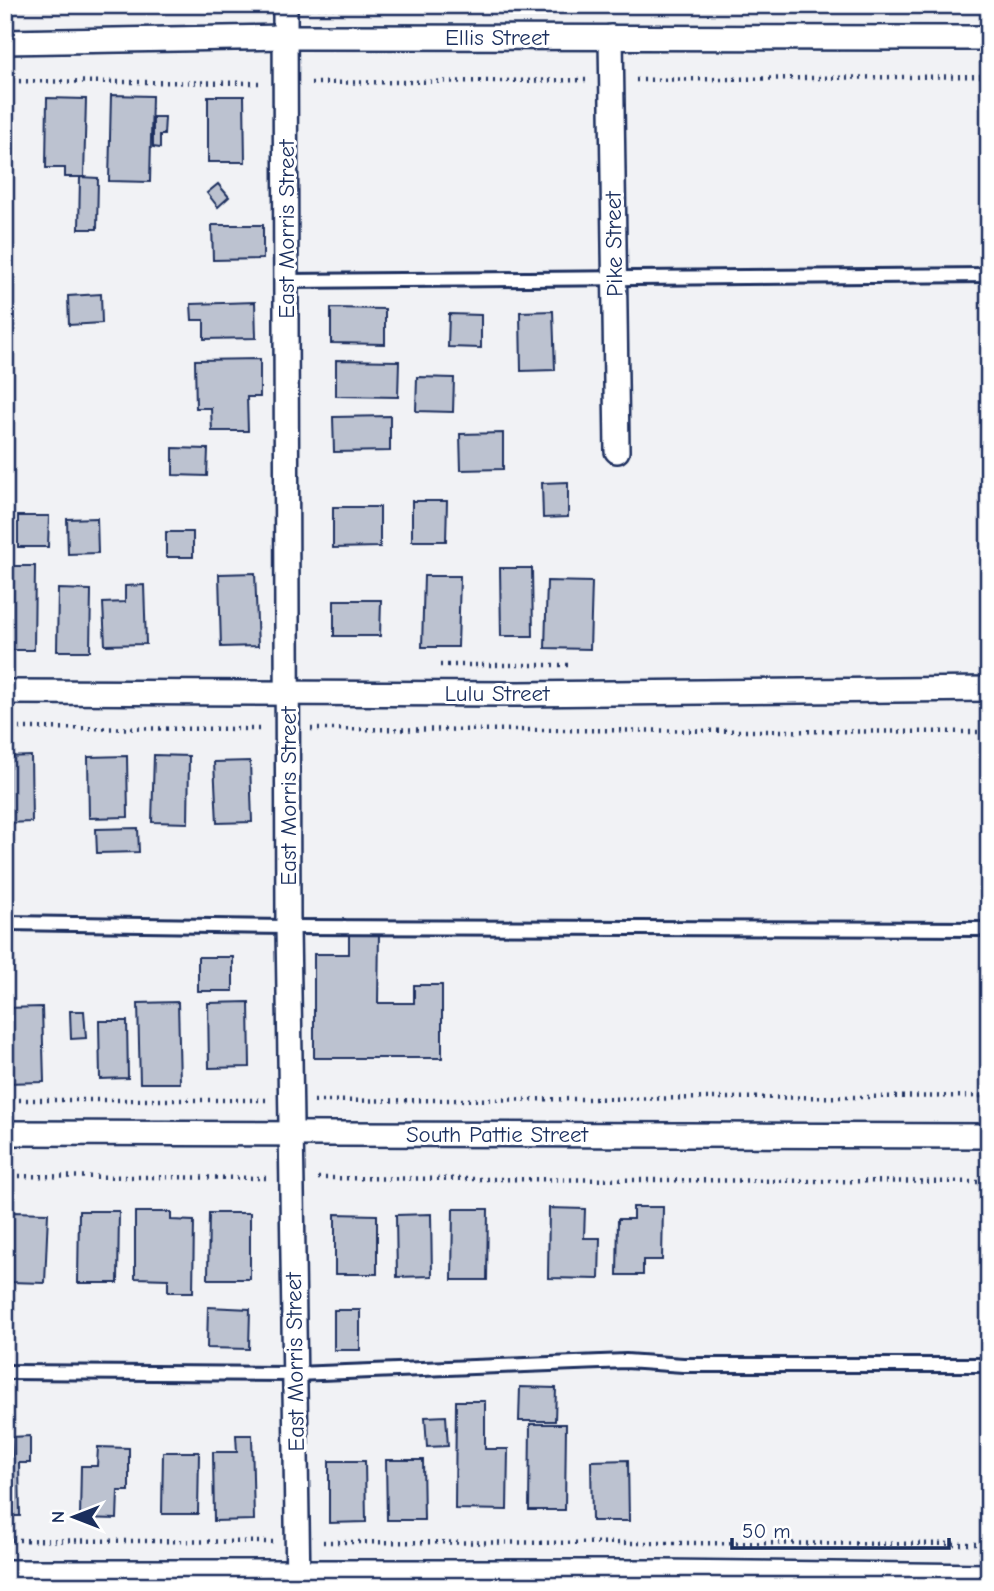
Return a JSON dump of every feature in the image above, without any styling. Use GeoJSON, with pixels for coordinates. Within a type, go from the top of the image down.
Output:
{"type":"FeatureCollection","features":[{"type":"Feature","properties":{"kind":"street","name":"East Morris Street"},"geometry":{"type":"LineString","coordinates":[[285,6],[286,281],[301,733],[288,927],[291,1101],[302,1133],[292,1178],[298,1579]]}},
{"type":"Feature","properties":{"kind":"street","name":"Ellis Street"},"geometry":{"type":"LineString","coordinates":[[5,42],[285,37],[989,38]]}},
{"type":"Feature","properties":{"kind":"street","name":"Pike Street"},"geometry":{"type":"LineString","coordinates":[[611,37],[617,451]]}},
{"type":"Feature","properties":{"kind":"street","name":"Lulu Street"},"geometry":{"type":"LineString","coordinates":[[5,692],[519,694],[989,689]]}},
{"type":"Feature","properties":{"kind":"street","name":"South Pattie Street"},"geometry":{"type":"LineString","coordinates":[[5,1133],[989,1136]]}},
{"type":"Feature","properties":{"kind":"street"},"geometry":{"type":"LineString","coordinates":[[5,1572],[298,1579],[677,1572],[980,1579]]}},
{"type":"Feature","properties":{"kind":"lane"},"geometry":{"type":"LineString","coordinates":[[286,281],[989,275]]}},
{"type":"Feature","properties":{"kind":"lane"},"geometry":{"type":"LineString","coordinates":[[5,923],[288,927],[989,929]]}},
{"type":"Feature","properties":{"kind":"lane"},"geometry":{"type":"LineString","coordinates":[[5,1371],[295,1374],[626,1361],[683,1365],[989,1365]]}},
{"type":"Feature","properties":{"kind":"path"},"geometry":{"type":"LineString","coordinates":[[5,6],[989,6]]}},
{"type":"Feature","properties":{"kind":"path"},"geometry":{"type":"LineString","coordinates":[[5,81],[285,83],[989,76]]}},
{"type":"Feature","properties":{"kind":"path"},"geometry":{"type":"LineString","coordinates":[[432,665],[571,665]]}},
{"type":"Feature","properties":{"kind":"path"},"geometry":{"type":"LineString","coordinates":[[298,693],[301,733]]}},
{"type":"Feature","properties":{"kind":"path"},"geometry":{"type":"LineString","coordinates":[[5,728],[301,733],[533,728],[989,732]]}},
{"type":"Feature","properties":{"kind":"path"},"geometry":{"type":"LineString","coordinates":[[302,1133],[312,1101],[989,1096]]}},
{"type":"Feature","properties":{"kind":"path"},"geometry":{"type":"LineString","coordinates":[[5,1100],[291,1101]]}},
{"type":"Feature","properties":{"kind":"path"},"geometry":{"type":"LineString","coordinates":[[5,1176],[989,1182]]}},
{"type":"Feature","properties":{"kind":"path"},"geometry":{"type":"LineString","coordinates":[[5,1540],[989,1544]]}},
{"type":"Feature","properties":{"kind":"building"},"geometry":{"type":"Polygon","coordinates":[[[111,95],[152,96],[150,182],[109,181],[111,95]]]}},
{"type":"Feature","properties":{"kind":"building"},"geometry":{"type":"Polygon","coordinates":[[[208,96],[244,96],[245,162],[208,162],[208,96]]]}},
{"type":"Feature","properties":{"kind":"building"},"geometry":{"type":"Polygon","coordinates":[[[5,98],[10,98],[9,176],[5,176],[5,98]]]}},
{"type":"Feature","properties":{"kind":"building"},"geometry":{"type":"Polygon","coordinates":[[[47,98],[86,99],[84,177],[65,177],[65,168],[46,168],[47,98]]]}},
{"type":"Feature","properties":{"kind":"building"},"geometry":{"type":"Polygon","coordinates":[[[153,117],[165,117],[160,148],[153,147],[153,117]]]}},
{"type":"Feature","properties":{"kind":"building"},"geometry":{"type":"Polygon","coordinates":[[[80,177],[98,178],[97,229],[79,229],[80,177]]]}},
{"type":"Feature","properties":{"kind":"building"},"geometry":{"type":"Polygon","coordinates":[[[218,184],[229,197],[218,207],[207,193],[218,184]]]}},
{"type":"Feature","properties":{"kind":"building"},"geometry":{"type":"Polygon","coordinates":[[[212,225],[263,225],[263,259],[213,260],[212,225]]]}},
{"type":"Feature","properties":{"kind":"building"},"geometry":{"type":"Polygon","coordinates":[[[101,294],[102,323],[69,325],[68,296],[101,294]]]}},
{"type":"Feature","properties":{"kind":"building"},"geometry":{"type":"Polygon","coordinates":[[[255,302],[256,338],[204,339],[204,320],[192,320],[191,304],[255,302]]]}},
{"type":"Feature","properties":{"kind":"building"},"geometry":{"type":"Polygon","coordinates":[[[331,308],[385,309],[385,344],[331,343],[331,308]]]}},
{"type":"Feature","properties":{"kind":"building"},"geometry":{"type":"Polygon","coordinates":[[[553,311],[555,370],[521,371],[520,312],[553,311]]]}},
{"type":"Feature","properties":{"kind":"building"},"geometry":{"type":"Polygon","coordinates":[[[449,314],[481,315],[481,348],[448,347],[449,314]]]}},
{"type":"Feature","properties":{"kind":"building"},"geometry":{"type":"Polygon","coordinates":[[[260,359],[260,397],[247,397],[248,431],[212,431],[211,408],[196,408],[195,360],[260,359]]]}},
{"type":"Feature","properties":{"kind":"building"},"geometry":{"type":"Polygon","coordinates":[[[336,360],[399,361],[398,397],[336,396],[336,360]]]}},
{"type":"Feature","properties":{"kind":"building"},"geometry":{"type":"Polygon","coordinates":[[[417,377],[454,378],[453,412],[416,411],[417,377]]]}},
{"type":"Feature","properties":{"kind":"building"},"geometry":{"type":"Polygon","coordinates":[[[390,416],[390,451],[334,452],[333,417],[390,416]]]}},
{"type":"Feature","properties":{"kind":"building"},"geometry":{"type":"Polygon","coordinates":[[[503,433],[503,469],[461,470],[460,434],[503,433]]]}},
{"type":"Feature","properties":{"kind":"building"},"geometry":{"type":"Polygon","coordinates":[[[173,448],[208,449],[207,476],[173,475],[173,448]]]}},
{"type":"Feature","properties":{"kind":"building"},"geometry":{"type":"Polygon","coordinates":[[[568,482],[568,517],[543,518],[542,483],[568,482]]]}},
{"type":"Feature","properties":{"kind":"building"},"geometry":{"type":"Polygon","coordinates":[[[412,501],[447,501],[446,541],[412,541],[412,501]]]}},
{"type":"Feature","properties":{"kind":"building"},"geometry":{"type":"Polygon","coordinates":[[[333,507],[380,507],[380,547],[333,548],[333,507]]]}},
{"type":"Feature","properties":{"kind":"building"},"geometry":{"type":"Polygon","coordinates":[[[18,516],[49,516],[48,547],[18,547],[18,516]]]}},
{"type":"Feature","properties":{"kind":"building"},"geometry":{"type":"Polygon","coordinates":[[[97,518],[98,553],[68,554],[67,519],[97,518]]]}},
{"type":"Feature","properties":{"kind":"building"},"geometry":{"type":"Polygon","coordinates":[[[166,532],[193,532],[193,557],[166,557],[166,532]]]}},
{"type":"Feature","properties":{"kind":"building"},"geometry":{"type":"Polygon","coordinates":[[[5,566],[35,566],[34,650],[5,650],[5,566]]]}},
{"type":"Feature","properties":{"kind":"building"},"geometry":{"type":"Polygon","coordinates":[[[500,568],[532,568],[533,636],[501,636],[500,568]]]}},
{"type":"Feature","properties":{"kind":"building"},"geometry":{"type":"Polygon","coordinates":[[[255,573],[258,646],[221,647],[219,574],[255,573]]]}},
{"type":"Feature","properties":{"kind":"building"},"geometry":{"type":"Polygon","coordinates":[[[424,576],[460,576],[458,647],[422,647],[424,576]]]}},
{"type":"Feature","properties":{"kind":"building"},"geometry":{"type":"Polygon","coordinates":[[[547,581],[592,582],[590,649],[545,648],[547,581]]]}},
{"type":"Feature","properties":{"kind":"building"},"geometry":{"type":"Polygon","coordinates":[[[144,585],[146,644],[105,645],[103,603],[125,602],[125,586],[144,585]]]}},
{"type":"Feature","properties":{"kind":"building"},"geometry":{"type":"Polygon","coordinates":[[[58,589],[91,590],[90,651],[57,651],[58,589]]]}},
{"type":"Feature","properties":{"kind":"building"},"geometry":{"type":"Polygon","coordinates":[[[334,600],[381,600],[380,636],[334,636],[334,600]]]}},
{"type":"Feature","properties":{"kind":"building"},"geometry":{"type":"Polygon","coordinates":[[[154,755],[189,756],[188,823],[152,822],[154,755]]]}},
{"type":"Feature","properties":{"kind":"building"},"geometry":{"type":"Polygon","coordinates":[[[31,756],[32,822],[5,823],[5,757],[31,756]]]}},
{"type":"Feature","properties":{"kind":"building"},"geometry":{"type":"Polygon","coordinates":[[[127,756],[128,817],[89,818],[88,757],[127,756]]]}},
{"type":"Feature","properties":{"kind":"building"},"geometry":{"type":"Polygon","coordinates":[[[250,761],[252,822],[217,823],[214,762],[250,761]]]}},
{"type":"Feature","properties":{"kind":"building"},"geometry":{"type":"Polygon","coordinates":[[[138,828],[139,852],[97,853],[96,829],[138,828]]]}},
{"type":"Feature","properties":{"kind":"building"},"geometry":{"type":"Polygon","coordinates":[[[349,933],[379,933],[378,1003],[414,1003],[414,985],[442,985],[442,1058],[314,1058],[314,954],[349,954],[349,933]]]}},
{"type":"Feature","properties":{"kind":"building"},"geometry":{"type":"Polygon","coordinates":[[[198,957],[233,957],[233,991],[198,991],[198,957]]]}},
{"type":"Feature","properties":{"kind":"building"},"geometry":{"type":"Polygon","coordinates":[[[178,1002],[180,1083],[140,1083],[138,1003],[178,1002]]]}},
{"type":"Feature","properties":{"kind":"building"},"geometry":{"type":"Polygon","coordinates":[[[249,1002],[250,1067],[209,1068],[208,1003],[249,1002]]]}},
{"type":"Feature","properties":{"kind":"building"},"geometry":{"type":"Polygon","coordinates":[[[42,1007],[44,1082],[5,1083],[5,1008],[42,1007]]]}},
{"type":"Feature","properties":{"kind":"building"},"geometry":{"type":"Polygon","coordinates":[[[70,1011],[84,1011],[86,1038],[71,1039],[70,1011]]]}},
{"type":"Feature","properties":{"kind":"building"},"geometry":{"type":"Polygon","coordinates":[[[99,1021],[127,1021],[128,1078],[100,1079],[99,1021]]]}},
{"type":"Feature","properties":{"kind":"building"},"geometry":{"type":"Polygon","coordinates":[[[633,1207],[663,1207],[662,1260],[643,1260],[643,1275],[617,1275],[618,1219],[633,1219],[633,1207]]]}},
{"type":"Feature","properties":{"kind":"building"},"geometry":{"type":"Polygon","coordinates":[[[549,1208],[585,1209],[584,1238],[600,1238],[599,1279],[548,1278],[549,1208]]]}},
{"type":"Feature","properties":{"kind":"building"},"geometry":{"type":"Polygon","coordinates":[[[453,1209],[488,1209],[487,1280],[452,1280],[453,1209]]]}},
{"type":"Feature","properties":{"kind":"building"},"geometry":{"type":"Polygon","coordinates":[[[79,1211],[119,1211],[118,1283],[78,1283],[79,1211]]]}},
{"type":"Feature","properties":{"kind":"building"},"geometry":{"type":"Polygon","coordinates":[[[11,1212],[48,1213],[45,1283],[9,1282],[11,1212]]]}},
{"type":"Feature","properties":{"kind":"building"},"geometry":{"type":"Polygon","coordinates":[[[135,1212],[171,1212],[171,1220],[194,1221],[193,1292],[168,1292],[168,1279],[135,1278],[135,1212]]]}},
{"type":"Feature","properties":{"kind":"building"},"geometry":{"type":"Polygon","coordinates":[[[209,1213],[250,1213],[250,1279],[208,1279],[209,1213]]]}},
{"type":"Feature","properties":{"kind":"building"},"geometry":{"type":"Polygon","coordinates":[[[335,1214],[377,1215],[377,1274],[335,1274],[335,1214]]]}},
{"type":"Feature","properties":{"kind":"building"},"geometry":{"type":"Polygon","coordinates":[[[431,1214],[432,1276],[397,1277],[396,1215],[431,1214]]]}},
{"type":"Feature","properties":{"kind":"building"},"geometry":{"type":"Polygon","coordinates":[[[208,1307],[250,1309],[249,1349],[207,1348],[208,1307]]]}},
{"type":"Feature","properties":{"kind":"building"},"geometry":{"type":"Polygon","coordinates":[[[334,1310],[360,1310],[360,1350],[334,1350],[334,1310]]]}},
{"type":"Feature","properties":{"kind":"building"},"geometry":{"type":"Polygon","coordinates":[[[520,1387],[556,1388],[555,1421],[519,1421],[520,1387]]]}},
{"type":"Feature","properties":{"kind":"building"},"geometry":{"type":"Polygon","coordinates":[[[456,1401],[485,1401],[485,1449],[508,1449],[507,1510],[455,1509],[456,1401]]]}},
{"type":"Feature","properties":{"kind":"building"},"geometry":{"type":"Polygon","coordinates":[[[446,1416],[448,1446],[427,1447],[425,1417],[446,1416]]]}},
{"type":"Feature","properties":{"kind":"building"},"geometry":{"type":"Polygon","coordinates":[[[530,1424],[566,1424],[565,1510],[529,1510],[530,1424]]]}},
{"type":"Feature","properties":{"kind":"building"},"geometry":{"type":"Polygon","coordinates":[[[236,1435],[252,1435],[254,1520],[214,1521],[213,1452],[237,1452],[236,1435]]]}},
{"type":"Feature","properties":{"kind":"building"},"geometry":{"type":"Polygon","coordinates":[[[30,1436],[30,1463],[19,1463],[20,1516],[5,1516],[5,1456],[12,1456],[11,1437],[30,1436]]]}},
{"type":"Feature","properties":{"kind":"building"},"geometry":{"type":"Polygon","coordinates":[[[98,1447],[129,1448],[129,1491],[118,1491],[117,1519],[80,1518],[81,1466],[97,1466],[98,1447]]]}},
{"type":"Feature","properties":{"kind":"building"},"geometry":{"type":"Polygon","coordinates":[[[163,1452],[199,1452],[198,1514],[162,1514],[163,1452]]]}},
{"type":"Feature","properties":{"kind":"building"},"geometry":{"type":"Polygon","coordinates":[[[386,1460],[423,1460],[424,1520],[387,1520],[386,1460]]]}},
{"type":"Feature","properties":{"kind":"building"},"geometry":{"type":"Polygon","coordinates":[[[628,1460],[629,1521],[592,1521],[591,1461],[628,1460]]]}},
{"type":"Feature","properties":{"kind":"building"},"geometry":{"type":"Polygon","coordinates":[[[329,1461],[365,1461],[366,1522],[329,1523],[329,1461]]]}}]}
